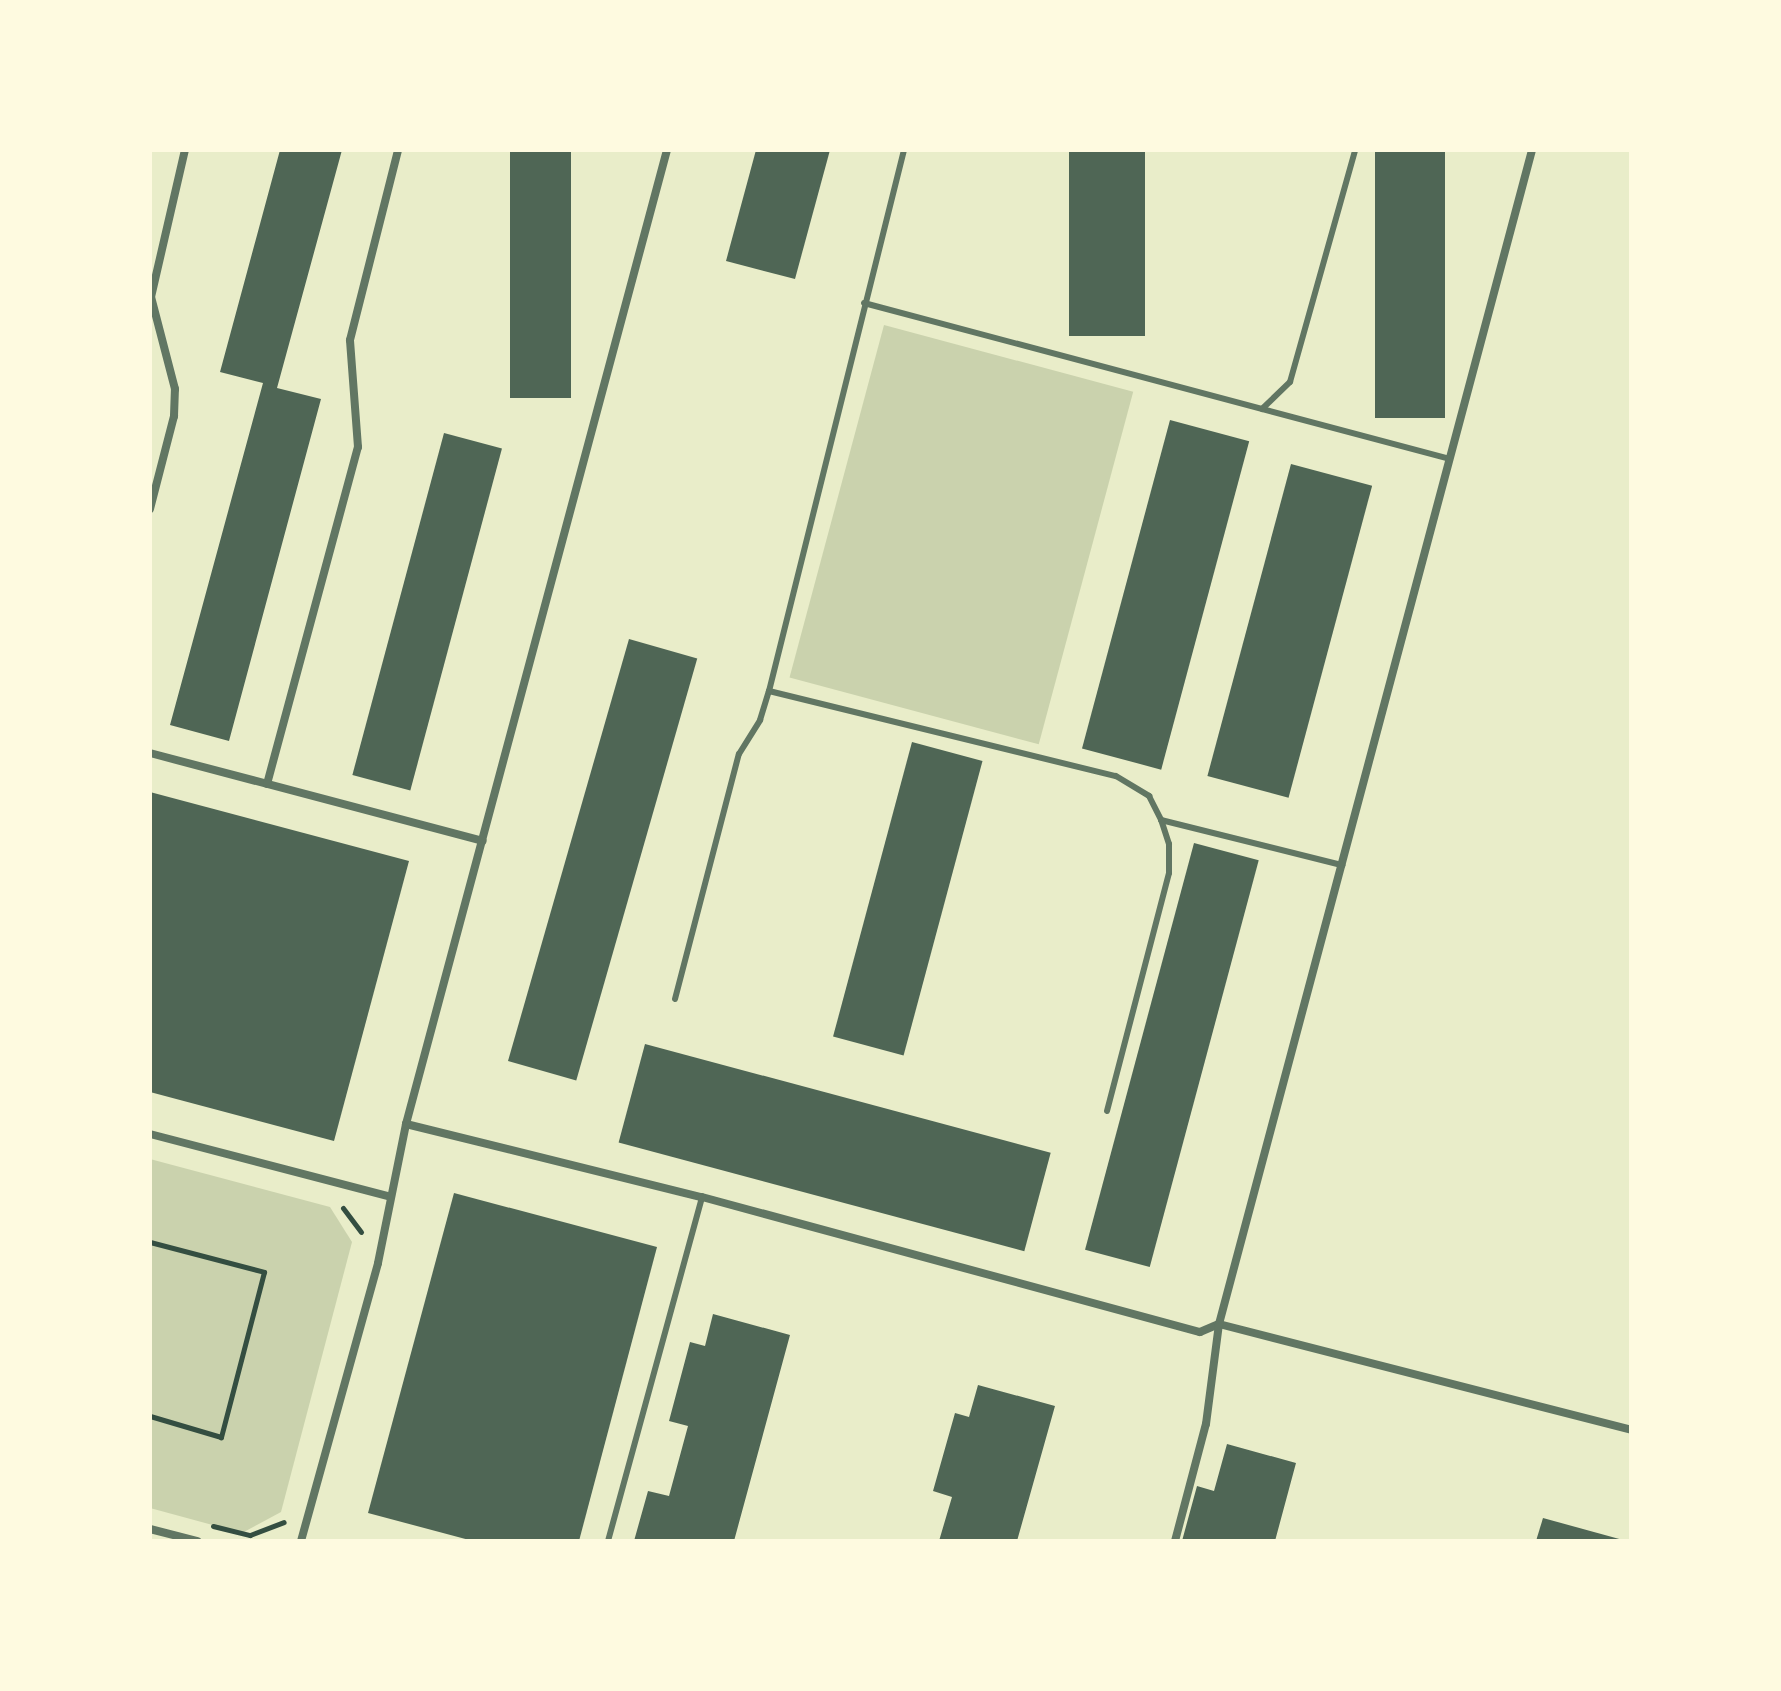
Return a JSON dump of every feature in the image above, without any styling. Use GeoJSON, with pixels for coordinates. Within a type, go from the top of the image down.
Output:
{"type":"FeatureCollection","features":[{"type":"Feature","properties":{"kind":"street"},"geometry":{"type":"LineString","coordinates":[[150,509],[174,416],[175,389],[151,297],[185,150]]}},
{"type":"Feature","properties":{"kind":"street"},"geometry":{"type":"LineString","coordinates":[[267,784],[358,447],[350,340],[398,150]]}},
{"type":"Feature","properties":{"kind":"street"},"geometry":{"type":"LineString","coordinates":[[301,1541],[378,1263],[388,1196],[406,1124],[667,150]]}},
{"type":"Feature","properties":{"kind":"street"},"geometry":{"type":"LineString","coordinates":[[1175,1541],[1206,1424],[1219,1324],[1532,150]]}},
{"type":"Feature","properties":{"kind":"street"},"geometry":{"type":"LineString","coordinates":[[150,753],[483,841]]}},
{"type":"Feature","properties":{"kind":"street"},"geometry":{"type":"LineString","coordinates":[[406,1124],[702,1197],[1200,1332],[1219,1324],[1631,1430]]}},
{"type":"Feature","properties":{"kind":"street"},"geometry":{"type":"LineString","coordinates":[[150,1134],[388,1196]]}},
{"type":"Feature","properties":{"kind":"street"},"geometry":{"type":"LineString","coordinates":[[150,1529],[197,1541]]}},
{"type":"Feature","properties":{"kind":"lane"},"geometry":{"type":"LineString","coordinates":[[675,999],[739,754],[760,720],[769,691],[904,150]]}},
{"type":"Feature","properties":{"kind":"lane"},"geometry":{"type":"LineString","coordinates":[[1262,409],[1290,382],[1355,150]]}},
{"type":"Feature","properties":{"kind":"lane"},"geometry":{"type":"LineString","coordinates":[[864,303],[1450,459]]}},
{"type":"Feature","properties":{"kind":"lane"},"geometry":{"type":"LineString","coordinates":[[769,691],[1116,776],[1149,796],[1169,844],[1169,873],[1107,1111]]}},
{"type":"Feature","properties":{"kind":"lane"},"geometry":{"type":"LineString","coordinates":[[1161,820],[1342,865]]}},
{"type":"Feature","properties":{"kind":"lane"},"geometry":{"type":"LineString","coordinates":[[608,1541],[702,1197]]}},
{"type":"Feature","properties":{"kind":"path"},"geometry":{"type":"LineString","coordinates":[[342,1207],[363,1234],[359,1249]]}},
{"type":"Feature","properties":{"kind":"path"},"geometry":{"type":"LineString","coordinates":[[150,1242],[264,1272],[221,1437],[150,1416]]}},
{"type":"Feature","properties":{"kind":"path"},"geometry":{"type":"LineString","coordinates":[[207,1524],[250,1535],[285,1522],[290,1507]]}},
{"type":"Feature","properties":{"kind":"green space"},"geometry":{"type":"Polygon","coordinates":[[[884,325],[1133,392],[1039,744],[790,678],[884,325]]]}},
{"type":"Feature","properties":{"kind":"green space"},"geometry":{"type":"Polygon","coordinates":[[[150,1159],[330,1207],[352,1242],[281,1512],[242,1533],[150,1508],[150,1159]]]}},
{"type":"Feature","properties":{"kind":"building"},"geometry":{"type":"Polygon","coordinates":[[[280,150],[342,150],[277,388],[321,399],[229,741],[170,725],[263,383],[220,372],[280,150]]]}},
{"type":"Feature","properties":{"kind":"building"},"geometry":{"type":"Polygon","coordinates":[[[510,150],[571,150],[571,398],[510,398],[510,150]]]}},
{"type":"Feature","properties":{"kind":"building"},"geometry":{"type":"Polygon","coordinates":[[[756,150],[830,150],[795,279],[726,261],[756,150]]]}},
{"type":"Feature","properties":{"kind":"building"},"geometry":{"type":"Polygon","coordinates":[[[1069,150],[1145,150],[1145,336],[1069,336],[1069,150]]]}},
{"type":"Feature","properties":{"kind":"building"},"geometry":{"type":"Polygon","coordinates":[[[1375,150],[1445,150],[1445,418],[1375,418],[1375,150]]]}},
{"type":"Feature","properties":{"kind":"building"},"geometry":{"type":"Polygon","coordinates":[[[1170,420],[1249,441],[1161,770],[1082,748],[1170,420]]]}},
{"type":"Feature","properties":{"kind":"building"},"geometry":{"type":"Polygon","coordinates":[[[444,433],[502,449],[410,790],[352,775],[444,433]]]}},
{"type":"Feature","properties":{"kind":"building"},"geometry":{"type":"Polygon","coordinates":[[[1291,464],[1372,486],[1289,798],[1207,776],[1291,464]]]}},
{"type":"Feature","properties":{"kind":"building"},"geometry":{"type":"Polygon","coordinates":[[[629,639],[697,659],[576,1081],[508,1061],[629,639]]]}},
{"type":"Feature","properties":{"kind":"building"},"geometry":{"type":"Polygon","coordinates":[[[912,742],[983,761],[904,1056],[833,1037],[912,742]]]}},
{"type":"Feature","properties":{"kind":"building"},"geometry":{"type":"Polygon","coordinates":[[[150,792],[409,861],[334,1141],[150,1092],[150,792]]]}},
{"type":"Feature","properties":{"kind":"building"},"geometry":{"type":"Polygon","coordinates":[[[1194,843],[1259,860],[1150,1267],[1085,1250],[1194,843]]]}},
{"type":"Feature","properties":{"kind":"building"},"geometry":{"type":"Polygon","coordinates":[[[645,1044],[1051,1153],[1024,1251],[619,1143],[645,1044]]]}},
{"type":"Feature","properties":{"kind":"building"},"geometry":{"type":"Polygon","coordinates":[[[454,1193],[657,1247],[579,1541],[473,1541],[368,1513],[454,1193]]]}},
{"type":"Feature","properties":{"kind":"building"},"geometry":{"type":"Polygon","coordinates":[[[713,1314],[790,1335],[734,1541],[634,1541],[648,1491],[669,1496],[688,1426],[669,1421],[690,1342],[705,1346],[713,1314]]]}},
{"type":"Feature","properties":{"kind":"building"},"geometry":{"type":"Polygon","coordinates":[[[978,1385],[1055,1406],[1017,1541],[939,1541],[952,1497],[933,1491],[955,1413],[969,1417],[978,1385]]]}},
{"type":"Feature","properties":{"kind":"building"},"geometry":{"type":"Polygon","coordinates":[[[1227,1444],[1296,1463],[1275,1541],[1182,1541],[1197,1486],[1214,1491],[1227,1444]]]}},
{"type":"Feature","properties":{"kind":"building"},"geometry":{"type":"Polygon","coordinates":[[[1543,1518],[1623,1540],[1623,1541],[1536,1541],[1543,1518]]]}}]}
